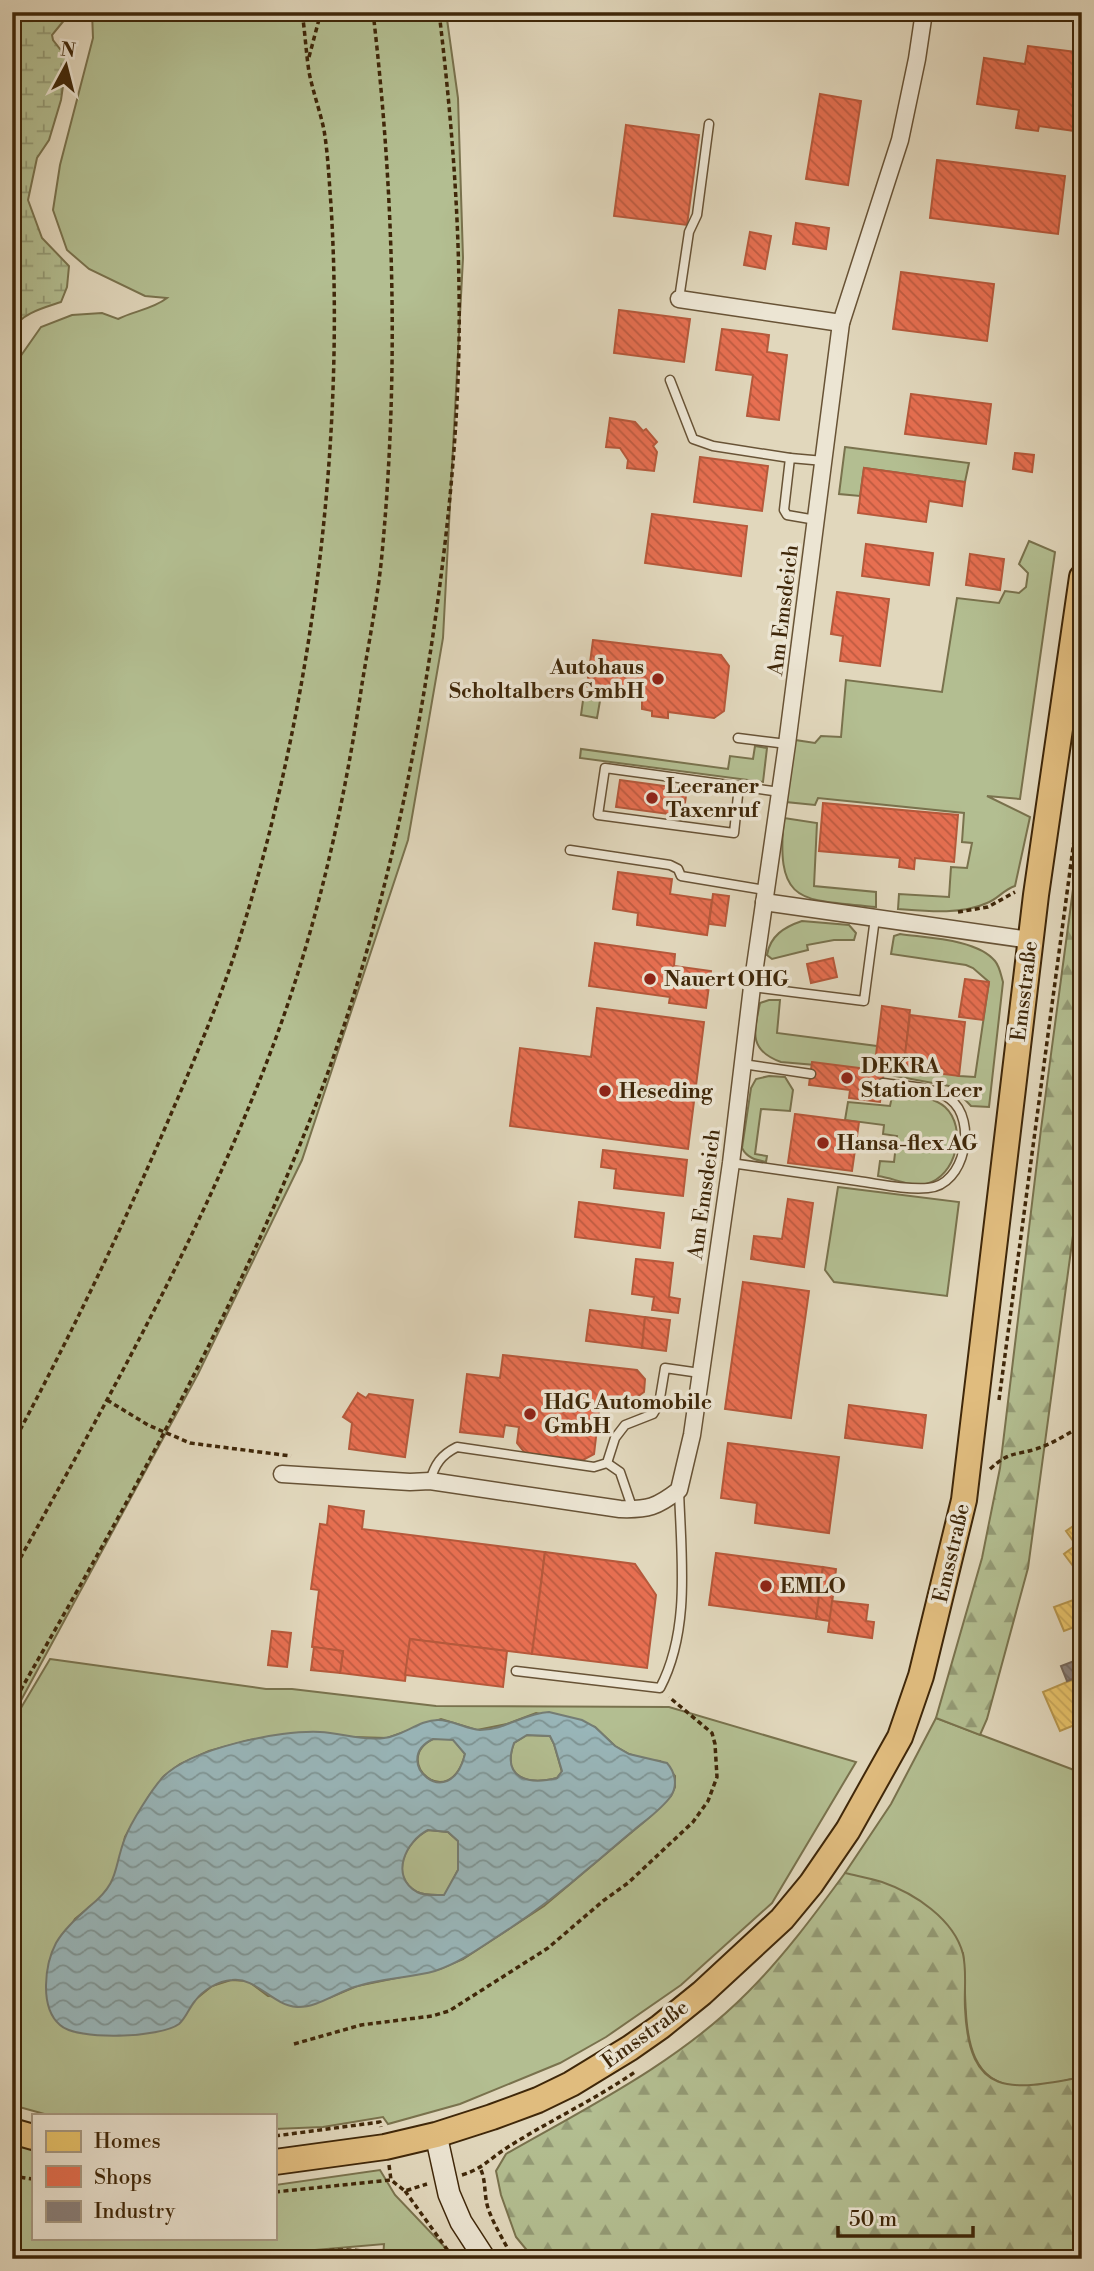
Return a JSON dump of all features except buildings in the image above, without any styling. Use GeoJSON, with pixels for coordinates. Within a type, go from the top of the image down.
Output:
{"type":"FeatureCollection","features":[{"type":"Feature","properties":{"kind":"main road","name":"Emsstraße"},"geometry":{"type":"LineString","coordinates":[[276,2162],[368,2151],[436,2135],[492,2117],[571,2084],[650,2034],[702,1993],[774,1927],[811,1884],[848,1830],[900,1737],[921,1676],[964,1500],[1030,940],[1082,577]]}},
{"type":"Feature","properties":{"kind":"main road"},"geometry":{"type":"LineString","coordinates":[[12,2131],[32,2137]]}},
{"type":"Feature","properties":{"kind":"street","name":"Am Emsdeich"},"geometry":{"type":"LineString","coordinates":[[679,1490],[692,1434],[731,1163],[841,323],[896,154],[918,59],[924,12]]}},
{"type":"Feature","properties":{"kind":"street"},"geometry":{"type":"LineString","coordinates":[[679,299],[841,323]]}},
{"type":"Feature","properties":{"kind":"street"},"geometry":{"type":"LineString","coordinates":[[764,896],[1030,940]]}},
{"type":"Feature","properties":{"kind":"street"},"geometry":{"type":"LineString","coordinates":[[282,1474],[430,1481],[633,1510],[660,1505],[679,1490]]}},
{"type":"Feature","properties":{"kind":"street"},"geometry":{"type":"LineString","coordinates":[[436,2135],[449,2194],[461,2222],[485,2259]]}},
{"type":"Feature","properties":{"kind":"lane"},"geometry":{"type":"LineString","coordinates":[[679,299],[689,232],[697,215],[709,124]]}},
{"type":"Feature","properties":{"kind":"lane"},"geometry":{"type":"LineString","coordinates":[[670,380],[693,439],[713,446],[824,461]]}},
{"type":"Feature","properties":{"kind":"lane"},"geometry":{"type":"LineString","coordinates":[[790,458],[784,510],[787,515],[816,520]]}},
{"type":"Feature","properties":{"kind":"lane"},"geometry":{"type":"LineString","coordinates":[[738,738],[787,744]]}},
{"type":"Feature","properties":{"kind":"lane"},"geometry":{"type":"LineString","coordinates":[[739,786],[734,833],[598,815],[605,768],[739,786],[780,792]]}},
{"type":"Feature","properties":{"kind":"lane"},"geometry":{"type":"LineString","coordinates":[[570,850],[670,865],[678,869],[681,876],[764,896]]}},
{"type":"Feature","properties":{"kind":"lane"},"geometry":{"type":"LineString","coordinates":[[752,987],[864,1001],[876,916]]}},
{"type":"Feature","properties":{"kind":"lane"},"geometry":{"type":"LineString","coordinates":[[743,1064],[811,1074]]}},
{"type":"Feature","properties":{"kind":"lane"},"geometry":{"type":"LineString","coordinates":[[731,1163],[893,1186],[930,1188],[948,1181],[960,1164],[966,1140],[962,1113],[951,1099],[937,1092],[883,1083]]}},
{"type":"Feature","properties":{"kind":"lane"},"geometry":{"type":"LineString","coordinates":[[607,1463],[615,1438],[625,1425],[653,1414],[659,1404],[665,1368],[701,1373]]}},
{"type":"Feature","properties":{"kind":"lane"},"geometry":{"type":"LineString","coordinates":[[430,1481],[435,1465],[445,1452],[457,1447],[594,1467],[607,1463]]}},
{"type":"Feature","properties":{"kind":"lane"},"geometry":{"type":"LineString","coordinates":[[607,1463],[620,1472],[633,1510]]}},
{"type":"Feature","properties":{"kind":"lane","name":"Am Emsdeich"},"geometry":{"type":"LineString","coordinates":[[660,1688],[670,1670],[682,1592],[679,1490]]}},
{"type":"Feature","properties":{"kind":"lane"},"geometry":{"type":"LineString","coordinates":[[516,1671],[660,1688]]}},
{"type":"Feature","properties":{"kind":"path"},"geometry":{"type":"LineString","coordinates":[[12,1445],[50,1375],[122,1228],[203,1038],[234,956],[256,881],[297,706],[319,559],[328,472],[334,296],[326,141],[308,60],[302,12]]}},
{"type":"Feature","properties":{"kind":"path"},"geometry":{"type":"LineString","coordinates":[[308,60],[321,12]]}},
{"type":"Feature","properties":{"kind":"path"},"geometry":{"type":"LineString","coordinates":[[12,1573],[107,1400],[186,1244],[240,1127],[274,1041],[320,894],[341,804],[358,714],[381,559],[393,382],[390,202],[373,12]]}},
{"type":"Feature","properties":{"kind":"path"},"geometry":{"type":"LineString","coordinates":[[12,1705],[164,1433],[238,1282],[293,1160],[333,1058],[358,986],[381,904],[415,748],[443,563],[453,475],[459,291],[448,88],[439,12]]}},
{"type":"Feature","properties":{"kind":"path","name":"Emsstraße"},"geometry":{"type":"LineString","coordinates":[[999,1400],[1082,781]]}},
{"type":"Feature","properties":{"kind":"path"},"geometry":{"type":"LineString","coordinates":[[956,912],[988,907],[1013,891],[1066,899]]}},
{"type":"Feature","properties":{"kind":"path"},"geometry":{"type":"LineString","coordinates":[[107,1400],[148,1425],[190,1443],[293,1457]]}},
{"type":"Feature","properties":{"kind":"path"},"geometry":{"type":"LineString","coordinates":[[990,1459],[988,1471],[1007,1456],[1035,1449],[1082,1426]]}},
{"type":"Feature","properties":{"kind":"path"},"geometry":{"type":"LineString","coordinates":[[294,2044],[362,2025],[432,2016],[449,2011],[548,1948],[628,1883],[694,1822],[708,1801],[717,1777],[715,1744],[712,1733],[660,1688]]}},
{"type":"Feature","properties":{"kind":"path","name":"Emsstraße"},"geometry":{"type":"LineString","coordinates":[[405,2191],[480,2169],[508,2147],[584,2104],[643,2066]]}},
{"type":"Feature","properties":{"kind":"path"},"geometry":{"type":"LineString","coordinates":[[276,2136],[380,2122]]}},
{"type":"Feature","properties":{"kind":"path"},"geometry":{"type":"LineString","coordinates":[[480,2169],[484,2176],[488,2209],[513,2259]]}},
{"type":"Feature","properties":{"kind":"path"},"geometry":{"type":"LineString","coordinates":[[12,2176],[32,2179]]}},
{"type":"Feature","properties":{"kind":"path"},"geometry":{"type":"LineString","coordinates":[[276,2192],[391,2180],[405,2191],[454,2259]]}},
{"type":"Feature","properties":{"kind":"path"},"geometry":{"type":"LineString","coordinates":[[262,2259],[315,2251],[349,2251],[387,2254],[400,2259]]}},
{"type":"Feature","properties":{"kind":"path"},"geometry":{"type":"LineString","coordinates":[[12,2252],[60,2259]]}},
{"type":"Feature","properties":{"kind":"green space"},"geometry":{"type":"Polygon","coordinates":[[[12,12],[67,12],[66,18],[52,35],[67,58],[61,100],[49,140],[37,158],[28,200],[42,238],[69,266],[67,287],[61,302],[27,315],[12,330],[12,12]]]}},
{"type":"Feature","properties":{"kind":"green space"},"geometry":{"type":"Polygon","coordinates":[[[92,12],[446,12],[458,98],[463,258],[443,638],[408,840],[302,1160],[198,1374],[12,1717],[13,367],[41,327],[72,315],[102,313],[118,319],[156,305],[167,298],[145,296],[89,269],[67,250],[53,210],[60,165],[93,38],[92,12]]]}},
{"type":"Feature","properties":{"kind":"green space"},"geometry":{"type":"Polygon","coordinates":[[[845,447],[969,463],[965,482],[864,468],[860,496],[839,494],[845,447]]]}},
{"type":"Feature","properties":{"kind":"green space"},"geometry":{"type":"Polygon","coordinates":[[[1029,541],[1055,552],[1020,799],[987,796],[1030,817],[1015,886],[977,907],[943,911],[898,909],[899,894],[949,897],[951,867],[967,868],[972,843],[962,842],[964,813],[818,798],[815,805],[786,802],[795,740],[815,743],[821,736],[841,737],[846,680],[942,692],[957,598],[999,603],[1005,591],[1019,593],[1026,587],[1028,573],[1019,564],[1029,541]]]}},
{"type":"Feature","properties":{"kind":"green space"},"geometry":{"type":"Polygon","coordinates":[[[584,693],[601,695],[597,718],[581,715],[584,693]]]}},
{"type":"Feature","properties":{"kind":"green space"},"geometry":{"type":"Polygon","coordinates":[[[755,746],[767,748],[763,782],[580,758],[581,749],[728,769],[730,756],[753,759],[755,746]]]}},
{"type":"Feature","properties":{"kind":"green space"},"geometry":{"type":"Polygon","coordinates":[[[784,818],[817,823],[814,886],[876,892],[876,907],[812,899],[799,893],[790,883],[784,868],[784,818]]]}},
{"type":"Feature","properties":{"kind":"green space"},"geometry":{"type":"Polygon","coordinates":[[[1082,822],[1082,1169],[1028,1568],[987,1719],[980,1735],[936,1718],[982,1558],[1000,1468],[1082,822]]]}},
{"type":"Feature","properties":{"kind":"green space"},"geometry":{"type":"Polygon","coordinates":[[[802,921],[849,925],[856,933],[854,940],[834,940],[807,945],[808,950],[772,959],[767,955],[771,943],[779,933],[802,921]]]}},
{"type":"Feature","properties":{"kind":"green space"},"geometry":{"type":"Polygon","coordinates":[[[900,934],[964,944],[987,954],[998,966],[1003,982],[989,1107],[971,1106],[949,1086],[884,1074],[884,1071],[781,1062],[770,1057],[758,1046],[755,1031],[760,1003],[780,1000],[777,1033],[877,1046],[905,1059],[959,1076],[975,1077],[989,982],[966,965],[891,954],[894,936],[900,934]]]}},
{"type":"Feature","properties":{"kind":"green space"},"geometry":{"type":"Polygon","coordinates":[[[785,1077],[793,1090],[790,1111],[761,1109],[755,1154],[767,1156],[766,1162],[749,1156],[742,1148],[751,1088],[756,1079],[785,1077]]]}},
{"type":"Feature","properties":{"kind":"green space"},"geometry":{"type":"Polygon","coordinates":[[[893,1092],[934,1100],[952,1116],[956,1127],[955,1151],[945,1172],[936,1180],[920,1185],[878,1176],[880,1161],[894,1162],[897,1136],[883,1134],[884,1125],[845,1120],[848,1102],[890,1106],[893,1092]]]}},
{"type":"Feature","properties":{"kind":"green space"},"geometry":{"type":"Polygon","coordinates":[[[838,1187],[959,1202],[947,1296],[834,1282],[825,1270],[838,1187]]]}},
{"type":"Feature","properties":{"kind":"green space"},"geometry":{"type":"Polygon","coordinates":[[[50,1659],[266,1689],[292,1689],[436,1706],[669,1707],[856,1762],[772,1903],[681,1985],[606,2037],[560,2063],[460,2104],[388,2124],[383,2117],[323,2127],[276,2129],[276,2114],[44,2114],[12,2105],[12,1723],[50,1659]],[[536,1713],[507,1724],[477,1730],[441,1719],[387,1738],[283,1735],[209,1751],[180,1764],[164,1776],[149,1796],[125,1837],[117,1871],[110,1886],[103,1896],[75,1919],[49,1962],[47,1996],[196,1999],[212,1986],[231,1980],[248,1981],[268,1996],[329,1998],[357,1986],[440,1969],[463,1959],[544,1906],[671,1796],[675,1787],[675,1776],[660,1761],[646,1760],[615,1746],[595,1727],[536,1713]]]}},
{"type":"Feature","properties":{"kind":"green space"},"geometry":{"type":"Polygon","coordinates":[[[936,1718],[1082,1773],[1082,2077],[1034,2086],[1008,2085],[989,2076],[977,2062],[970,2042],[966,2020],[963,1953],[845,1873],[891,1804],[936,1718]]]}},
{"type":"Feature","properties":{"kind":"green space"},"geometry":{"type":"Polygon","coordinates":[[[527,1735],[550,1736],[562,1772],[557,1778],[537,1781],[520,1777],[515,1772],[511,1765],[514,1743],[527,1735]]]}},
{"type":"Feature","properties":{"kind":"green space"},"geometry":{"type":"Polygon","coordinates":[[[433,1739],[453,1739],[465,1754],[458,1772],[448,1780],[437,1782],[427,1777],[420,1769],[418,1759],[421,1748],[433,1739]]]}},
{"type":"Feature","properties":{"kind":"green space"},"geometry":{"type":"Polygon","coordinates":[[[428,1830],[448,1832],[458,1841],[458,1870],[445,1895],[417,1892],[403,1877],[403,1859],[407,1850],[428,1830]]]}},
{"type":"Feature","properties":{"kind":"green space"},"geometry":{"type":"Polygon","coordinates":[[[845,1873],[882,1882],[907,1893],[931,1909],[951,1930],[963,1954],[968,2037],[975,2059],[985,2073],[998,2082],[1014,2085],[1034,2085],[1082,2077],[1082,2259],[534,2259],[516,2237],[501,2195],[496,2171],[506,2154],[633,2081],[693,2040],[721,2017],[774,1964],[845,1873]]]}},
{"type":"Feature","properties":{"kind":"green space"},"geometry":{"type":"Polygon","coordinates":[[[12,2141],[32,2146],[32,2240],[276,2240],[276,2185],[380,2170],[395,2195],[456,2259],[383,2259],[384,2244],[254,2259],[63,2259],[12,2251],[12,2141]]]}},
{"type":"Feature","properties":{"kind":"water"},"geometry":{"type":"Polygon","coordinates":[[[549,1712],[582,1720],[629,1754],[667,1763],[674,1774],[674,1787],[671,1796],[659,1810],[567,1887],[472,1953],[435,1971],[367,1983],[305,2007],[280,2002],[241,1980],[227,1981],[202,1993],[179,2024],[169,2029],[137,2035],[83,2034],[60,2025],[53,2017],[46,1985],[49,1962],[56,1943],[106,1890],[114,1875],[125,1838],[137,1815],[158,1782],[176,1767],[215,1749],[282,1734],[320,1732],[384,1738],[431,1721],[443,1720],[480,1730],[549,1712]],[[527,1735],[514,1743],[511,1765],[515,1772],[520,1777],[537,1781],[557,1778],[562,1771],[550,1736],[527,1735]],[[433,1739],[421,1748],[417,1759],[420,1769],[427,1778],[437,1782],[447,1781],[458,1772],[465,1754],[453,1740],[433,1739]],[[428,1830],[407,1850],[402,1868],[404,1877],[417,1892],[444,1895],[458,1870],[458,1841],[448,1832],[428,1830]]]}},
{"type":"Feature","properties":{"kind":"place","name":"Autohaus Scholtalbers GmbH"},"geometry":{"type":"Point","coordinates":[658,679]}},
{"type":"Feature","properties":{"kind":"place","name":"Leeraner Taxenruf"},"geometry":{"type":"Point","coordinates":[652,798]}},
{"type":"Feature","properties":{"kind":"place","name":"Nauert OHG"},"geometry":{"type":"Point","coordinates":[650,979]}},
{"type":"Feature","properties":{"kind":"place","name":"DEKRA Station Leer"},"geometry":{"type":"Point","coordinates":[847,1078]}},
{"type":"Feature","properties":{"kind":"place","name":"Heseding"},"geometry":{"type":"Point","coordinates":[605,1091]}},
{"type":"Feature","properties":{"kind":"place","name":"Hansa-flex AG"},"geometry":{"type":"Point","coordinates":[823,1143]}},
{"type":"Feature","properties":{"kind":"place","name":"HdG Automobile GmbH"},"geometry":{"type":"Point","coordinates":[530,1414]}},
{"type":"Feature","properties":{"kind":"place","name":"EMLO"},"geometry":{"type":"Point","coordinates":[766,1586]}}]}
